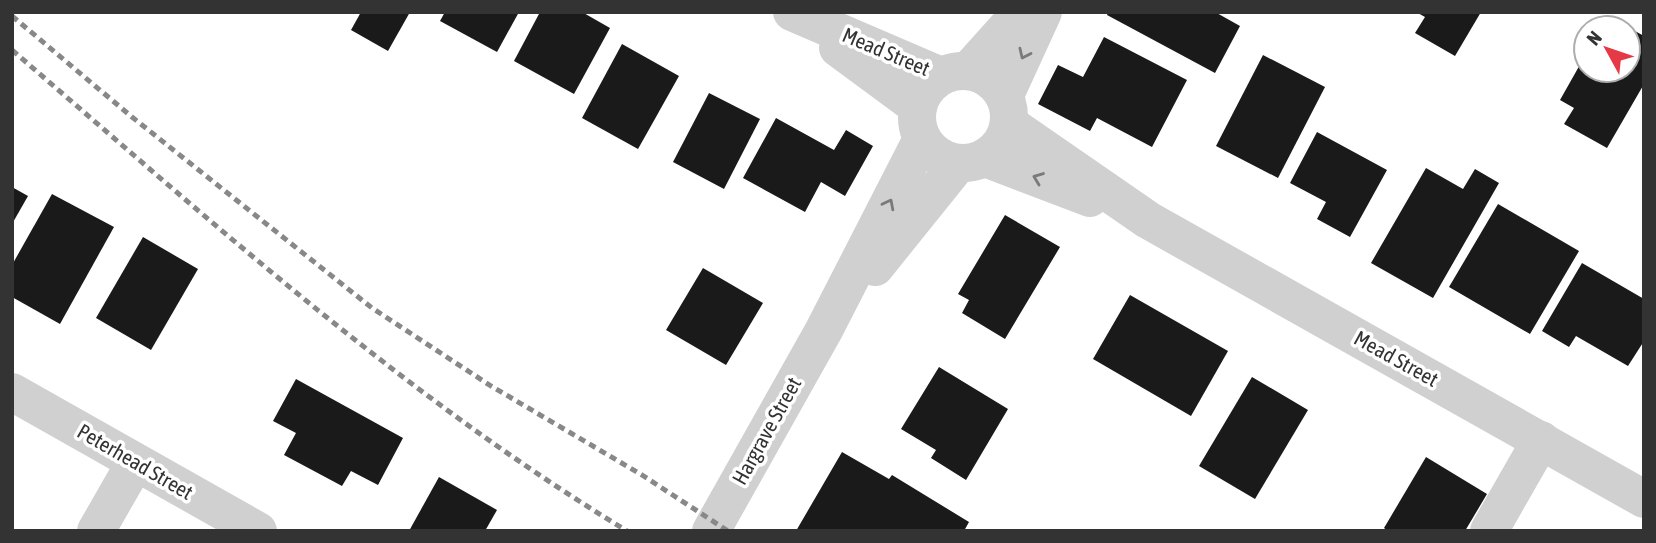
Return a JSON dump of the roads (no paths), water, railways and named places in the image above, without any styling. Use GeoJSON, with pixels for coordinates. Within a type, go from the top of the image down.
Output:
{"type":"FeatureCollection","features":[{"type":"Feature","properties":{"kind":"street","name":"Mead Street"},"geometry":{"type":"LineString","coordinates":[[791,12],[955,73]]}},
{"type":"Feature","properties":{"kind":"street","name":"Mead Street"},"geometry":{"type":"LineString","coordinates":[[791,12],[920,123]]}},
{"type":"Feature","properties":{"kind":"street"},"geometry":{"type":"LineString","coordinates":[[1021,12],[955,73],[928,87],[920,123],[933,153],[971,162],[999,147],[1007,110],[1043,12]]}},
{"type":"Feature","properties":{"kind":"street"},"geometry":{"type":"LineString","coordinates":[[955,73],[994,82],[1007,110]]}},
{"type":"Feature","properties":{"kind":"street","name":"Mead Street"},"geometry":{"type":"LineString","coordinates":[[1007,110],[1148,220],[1644,499]]}},
{"type":"Feature","properties":{"kind":"street","name":"Hargrave Street"},"geometry":{"type":"LineString","coordinates":[[710,531],[824,330],[920,123]]}},
{"type":"Feature","properties":{"kind":"street","name":"Mead Street"},"geometry":{"type":"LineString","coordinates":[[971,162],[1148,220]]}},
{"type":"Feature","properties":{"kind":"street","name":"Hargrave Street"},"geometry":{"type":"LineString","coordinates":[[824,330],[971,162]]}},
{"type":"Feature","properties":{"kind":"street","name":"Peterhead Street"},"geometry":{"type":"LineString","coordinates":[[12,391],[258,531]]}},
{"type":"Feature","properties":{"kind":"street"},"geometry":{"type":"LineString","coordinates":[[1489,531],[1541,440]]}},
{"type":"Feature","properties":{"kind":"street"},"geometry":{"type":"LineString","coordinates":[[96,531],[135,463]]}},
{"type":"Feature","properties":{"kind":"railway"},"geometry":{"type":"LineString","coordinates":[[12,16],[132,117],[372,308],[491,386],[642,475],[728,531]]}},
{"type":"Feature","properties":{"kind":"railway"},"geometry":{"type":"LineString","coordinates":[[12,50],[235,241],[385,364],[544,478],[627,531]]}}]}
